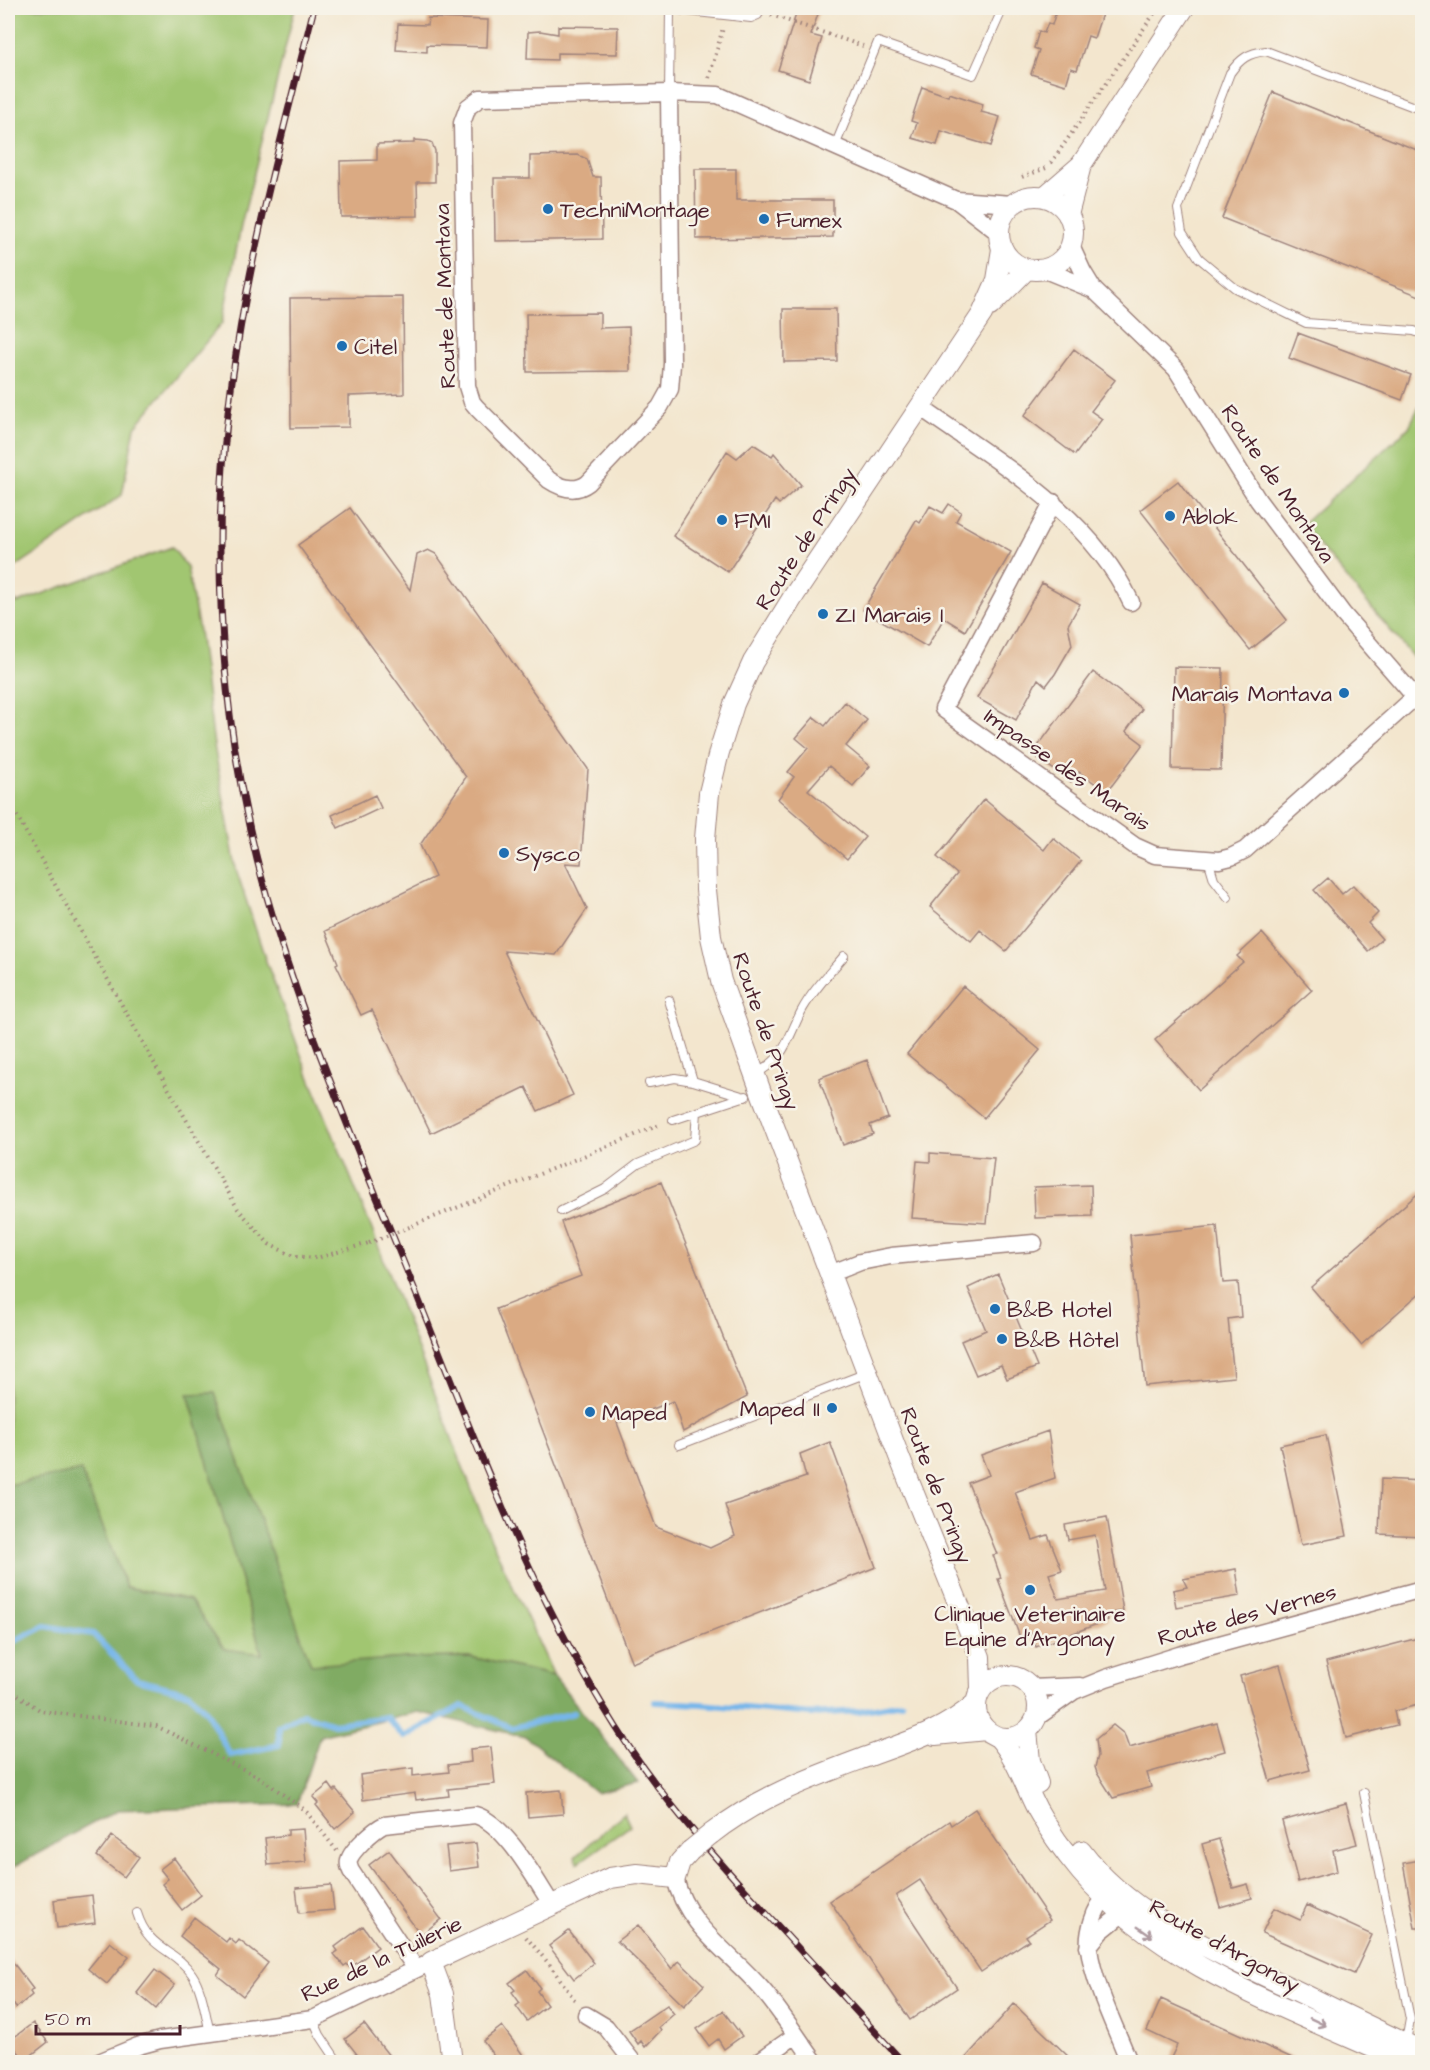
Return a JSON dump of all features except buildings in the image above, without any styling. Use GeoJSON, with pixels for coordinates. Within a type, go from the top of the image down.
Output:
{"type":"FeatureCollection","features":[{"type":"Feature","properties":{"kind":"street"},"geometry":{"type":"LineString","coordinates":[[1044,197],[1081,165],[1184,8]]}},
{"type":"Feature","properties":{"kind":"street","name":"Route de Montava"},"geometry":{"type":"LineString","coordinates":[[669,93],[672,364],[669,389],[666,398],[654,414],[588,483],[576,488],[563,488],[549,480],[484,416],[472,402],[469,394],[466,372],[462,123],[468,108],[480,98],[487,96],[669,93],[718,95],[956,200],[1000,241]]}},
{"type":"Feature","properties":{"kind":"street"},"geometry":{"type":"LineString","coordinates":[[1068,215],[1081,165]]}},
{"type":"Feature","properties":{"kind":"street"},"geometry":{"type":"LineString","coordinates":[[1033,196],[1044,197],[1058,203],[1068,215],[1072,225],[1071,246],[1061,261],[1036,269],[1013,262],[1000,241],[1000,222],[1012,204],[1033,196]]}},
{"type":"Feature","properties":{"kind":"street","name":"Route de Montava"},"geometry":{"type":"LineString","coordinates":[[956,200],[1012,204]]}},
{"type":"Feature","properties":{"kind":"street","name":"Route de Pringy"},"geometry":{"type":"LineString","coordinates":[[979,1696],[980,1657],[830,1274],[754,1088],[721,981],[711,937],[706,890],[705,838],[711,783],[734,704],[753,662],[795,594],[982,314],[997,280],[1000,241]]}},
{"type":"Feature","properties":{"kind":"street","name":"Route de Montava"},"geometry":{"type":"LineString","coordinates":[[1071,246],[1094,290],[1176,369],[1258,500],[1343,614],[1419,701]]}},
{"type":"Feature","properties":{"kind":"street","name":"Route de Montava"},"geometry":{"type":"LineString","coordinates":[[1036,269],[1094,290]]}},
{"type":"Feature","properties":{"kind":"street","name":"Route de Pringy"},"geometry":{"type":"LineString","coordinates":[[982,314],[1036,269]]}},
{"type":"Feature","properties":{"kind":"street"},"geometry":{"type":"LineString","coordinates":[[920,407],[1053,502],[1098,550],[1124,586],[1131,602]]}},
{"type":"Feature","properties":{"kind":"street","name":"Impasse des Marais"},"geometry":{"type":"LineString","coordinates":[[1053,502],[943,709],[1135,846],[1155,855],[1208,859],[1225,858],[1245,850],[1419,701]]}},
{"type":"Feature","properties":{"kind":"street"},"geometry":{"type":"LineString","coordinates":[[830,1274],[860,1262],[891,1256],[1034,1243]]}},
{"type":"Feature","properties":{"kind":"street","name":"Route des Vernes"},"geometry":{"type":"LineString","coordinates":[[1031,1724],[1055,1703],[1084,1686],[1179,1655],[1422,1589]]}},
{"type":"Feature","properties":{"kind":"street"},"geometry":{"type":"LineString","coordinates":[[980,1657],[1031,1688]]}},
{"type":"Feature","properties":{"kind":"street"},"geometry":{"type":"LineString","coordinates":[[815,2062],[765,1993],[694,1920],[682,1901],[675,1878],[680,1862],[690,1851],[738,1813],[790,1786],[920,1737],[956,1718],[993,1679],[1009,1676]]}},
{"type":"Feature","properties":{"kind":"street","name":"Route des Vernes"},"geometry":{"type":"LineString","coordinates":[[1031,1688],[1084,1686]]}},
{"type":"Feature","properties":{"kind":"street","name":"Route d'Argonay"},"geometry":{"type":"LineString","coordinates":[[1031,1688],[1037,1702],[1031,1724],[1028,1750],[1032,1768],[1053,1811],[1114,1896],[1122,1914],[1144,1932],[1241,1988],[1408,2054]]}},
{"type":"Feature","properties":{"kind":"street","name":"Route d'Argonay"},"geometry":{"type":"LineString","coordinates":[[979,1696],[978,1718],[1014,1757],[1049,1829],[1080,1870],[1114,1896],[1195,1942],[1408,2054]]}},
{"type":"Feature","properties":{"kind":"street"},"geometry":{"type":"LineString","coordinates":[[920,1737],[959,1731],[1016,1737],[1031,1724]]}},
{"type":"Feature","properties":{"kind":"street"},"geometry":{"type":"LineString","coordinates":[[452,2062],[443,1994],[424,1965],[351,1871],[348,1862],[351,1855],[377,1829],[384,1826],[475,1815],[489,1822],[503,1837],[552,1905]]}},
{"type":"Feature","properties":{"kind":"street","name":"Rue de la Tuilerie"},"geometry":{"type":"LineString","coordinates":[[99,2062],[138,2046],[160,2040],[313,2019],[620,1875],[637,1874],[675,1878]]}},
{"type":"Feature","properties":{"kind":"street"},"geometry":{"type":"LineString","coordinates":[[1114,1896],[1097,1910],[1088,1947],[1097,1978],[1129,2062]]}},
{"type":"Feature","properties":{"kind":"street"},"geometry":{"type":"LineString","coordinates":[[1088,1947],[1101,1931],[1122,1914]]}},
{"type":"Feature","properties":{"kind":"street"},"geometry":{"type":"LineString","coordinates":[[586,2015],[606,2027],[633,2062]]}},
{"type":"Feature","properties":{"kind":"street"},"geometry":{"type":"LineString","coordinates":[[758,2062],[796,2035]]}},
{"type":"Feature","properties":{"kind":"lane"},"geometry":{"type":"LineString","coordinates":[[648,8],[751,18],[758,15],[761,9]]}},
{"type":"Feature","properties":{"kind":"lane"},"geometry":{"type":"LineString","coordinates":[[835,146],[878,42],[973,75],[1003,8]]}},
{"type":"Feature","properties":{"kind":"lane"},"geometry":{"type":"LineString","coordinates":[[669,93],[670,9]]}},
{"type":"Feature","properties":{"kind":"lane"},"geometry":{"type":"LineString","coordinates":[[1422,110],[1266,51],[1240,58],[1230,73],[1178,209],[1182,232],[1199,258],[1235,288],[1305,323],[1414,331],[1422,334]]}},
{"type":"Feature","properties":{"kind":"lane"},"geometry":{"type":"LineString","coordinates":[[1208,859],[1214,879],[1228,897]]}},
{"type":"Feature","properties":{"kind":"lane"},"geometry":{"type":"LineString","coordinates":[[674,1120],[754,1088],[766,1069],[779,1058],[801,1011],[816,989],[844,956]]}},
{"type":"Feature","properties":{"kind":"lane"},"geometry":{"type":"LineString","coordinates":[[669,1000],[693,1081]]}},
{"type":"Feature","properties":{"kind":"lane"},"geometry":{"type":"LineString","coordinates":[[649,1083],[675,1078],[754,1088]]}},
{"type":"Feature","properties":{"kind":"lane"},"geometry":{"type":"LineString","coordinates":[[561,1211],[605,1189],[638,1164],[695,1140],[697,1112]]}},
{"type":"Feature","properties":{"kind":"lane"},"geometry":{"type":"LineString","coordinates":[[679,1445],[868,1373]]}},
{"type":"Feature","properties":{"kind":"lane"},"geometry":{"type":"LineString","coordinates":[[1364,1793],[1410,2019],[1408,2054]]}},
{"type":"Feature","properties":{"kind":"lane"},"geometry":{"type":"LineString","coordinates":[[137,1913],[148,1938],[187,1967],[194,1976],[210,2033]]}},
{"type":"Feature","properties":{"kind":"lane"},"geometry":{"type":"LineString","coordinates":[[313,2019],[320,2036],[338,2062]]}},
{"type":"Feature","properties":{"kind":"path"},"geometry":{"type":"LineString","coordinates":[[1022,177],[1047,168],[1057,157],[1158,8]]}},
{"type":"Feature","properties":{"kind":"path"},"geometry":{"type":"LineString","coordinates":[[761,9],[875,50]]}},
{"type":"Feature","properties":{"kind":"path"},"geometry":{"type":"LineString","coordinates":[[705,93],[726,15]]}},
{"type":"Feature","properties":{"kind":"path"},"geometry":{"type":"LineString","coordinates":[[8,800],[238,1209],[269,1244],[293,1256],[317,1258],[369,1243],[674,1120]]}},
{"type":"Feature","properties":{"kind":"path"},"geometry":{"type":"LineString","coordinates":[[8,1688],[41,1711],[156,1726],[177,1736],[259,1777],[305,1810],[333,1848],[351,1855]]}},
{"type":"Feature","properties":{"kind":"path"},"geometry":{"type":"LineString","coordinates":[[514,1923],[550,1965],[586,2015]]}},
{"type":"Feature","properties":{"kind":"green space"},"geometry":{"type":"Polygon","coordinates":[[[8,8],[295,8],[241,226],[222,323],[135,427],[122,495],[8,572],[8,8]]]}},
{"type":"Feature","properties":{"kind":"green space"},"geometry":{"type":"Polygon","coordinates":[[[1422,400],[1422,668],[1302,525],[1409,427],[1422,400]]]}},
{"type":"Feature","properties":{"kind":"green space"},"geometry":{"type":"Polygon","coordinates":[[[172,547],[187,567],[199,631],[214,745],[236,869],[266,961],[489,1535],[554,1676],[471,1657],[406,1658],[311,1666],[214,1393],[189,1395],[262,1655],[224,1649],[190,1600],[126,1587],[81,1471],[8,1485],[8,592],[17,603],[172,547]]]}},
{"type":"Feature","properties":{"kind":"green space"},"geometry":{"type":"Polygon","coordinates":[[[215,1393],[311,1665],[406,1658],[471,1657],[554,1676],[638,1783],[596,1793],[526,1737],[418,1712],[320,1736],[297,1804],[117,1810],[8,1870],[8,1485],[81,1471],[126,1587],[190,1600],[224,1649],[262,1654],[188,1394],[215,1393]]]}},
{"type":"Feature","properties":{"kind":"green space"},"geometry":{"type":"Polygon","coordinates":[[[624,1813],[630,1826],[578,1863],[575,1857],[624,1813]]]}},
{"type":"Feature","properties":{"kind":"waterway"},"geometry":{"type":"LineString","coordinates":[[8,1644],[45,1626],[93,1634],[137,1680],[189,1693],[207,1712],[230,1755],[279,1745],[279,1726],[303,1714],[334,1724],[386,1717],[404,1737],[462,1706],[512,1728],[574,1713]]}},
{"type":"Feature","properties":{"kind":"waterway"},"geometry":{"type":"LineString","coordinates":[[655,1702],[811,1714],[859,1711],[902,1703]]}},
{"type":"Feature","properties":{"kind":"railway"},"geometry":{"type":"LineString","coordinates":[[314,8],[251,271],[229,404],[223,472],[220,585],[226,675],[237,765],[255,853],[267,897],[300,999],[357,1149],[487,1471],[538,1585],[566,1640],[629,1747],[677,1811],[729,1873],[903,2062]]}},
{"type":"Feature","properties":{"kind":"place","name":"TechniMontage"},"geometry":{"type":"Point","coordinates":[548,209]}},
{"type":"Feature","properties":{"kind":"place","name":"Fumex"},"geometry":{"type":"Point","coordinates":[764,219]}},
{"type":"Feature","properties":{"kind":"place","name":"Citel"},"geometry":{"type":"Point","coordinates":[342,346]}},
{"type":"Feature","properties":{"kind":"place","name":"Ablok"},"geometry":{"type":"Point","coordinates":[1170,516]}},
{"type":"Feature","properties":{"kind":"place","name":"FMI"},"geometry":{"type":"Point","coordinates":[722,520]}},
{"type":"Feature","properties":{"kind":"place","name":"ZI Marais I"},"geometry":{"type":"Point","coordinates":[823,614]}},
{"type":"Feature","properties":{"kind":"place","name":"Marais Montava"},"geometry":{"type":"Point","coordinates":[1344,693]}},
{"type":"Feature","properties":{"kind":"place","name":"Sysco"},"geometry":{"type":"Point","coordinates":[504,853]}},
{"type":"Feature","properties":{"kind":"place","name":"B&B Hotel"},"geometry":{"type":"Point","coordinates":[995,1309]}},
{"type":"Feature","properties":{"kind":"place","name":"B&B Hôtel"},"geometry":{"type":"Point","coordinates":[1002,1339]}},
{"type":"Feature","properties":{"kind":"place","name":"Maped II"},"geometry":{"type":"Point","coordinates":[832,1408]}},
{"type":"Feature","properties":{"kind":"place","name":"Maped"},"geometry":{"type":"Point","coordinates":[590,1412]}},
{"type":"Feature","properties":{"kind":"place","name":"Clinique Veterinaire Equine d'Argonay"},"geometry":{"type":"Point","coordinates":[1030,1590]}}]}
